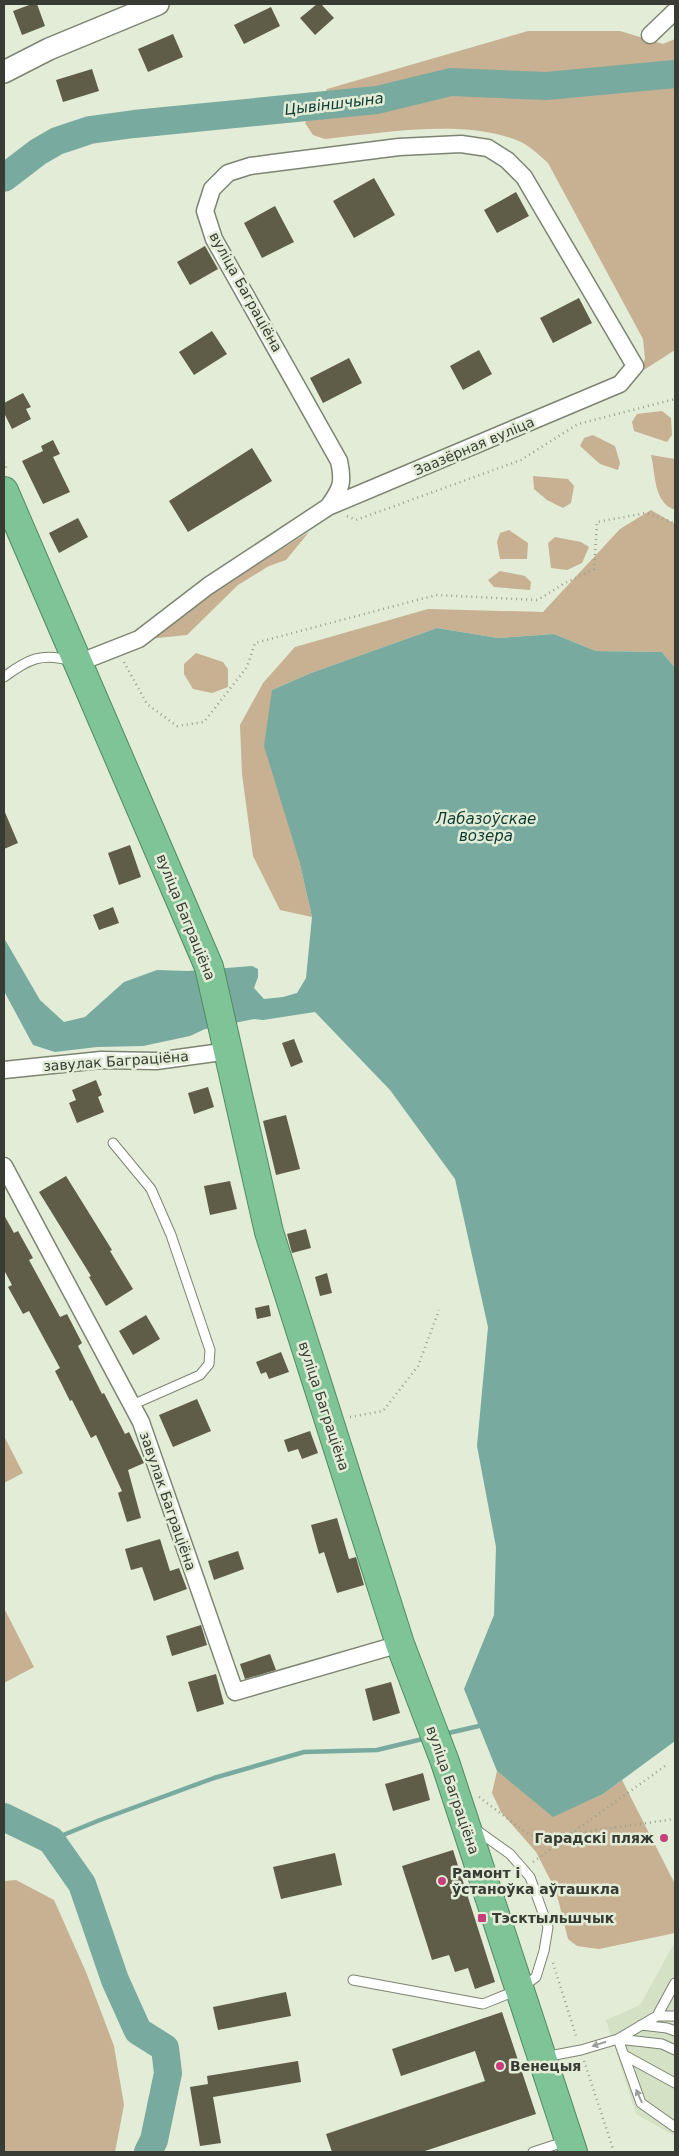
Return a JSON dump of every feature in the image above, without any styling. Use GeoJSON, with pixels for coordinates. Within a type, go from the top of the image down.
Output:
{"type":"FeatureCollection","features":[{"type":"Feature","properties":{"kind":"highway","name":"вуліца Баграціёна"},"geometry":{"type":"LineString","coordinates":[[4,491],[209,967],[269,1232],[400,1644],[445,1762],[571,2146]]}},
{"type":"Feature","properties":{"kind":"street"},"geometry":{"type":"LineString","coordinates":[[4,72],[49,49],[158,4]]}},
{"type":"Feature","properties":{"kind":"street"},"geometry":{"type":"LineString","coordinates":[[650,35],[675,10]]}},
{"type":"Feature","properties":{"kind":"street","name":"вуліца Баграціёна"},"geometry":{"type":"LineString","coordinates":[[78,662],[139,639],[208,586],[328,507],[340,491],[342,477],[339,461],[214,239],[205,212],[212,189],[228,173],[258,165],[398,147],[461,144],[488,148],[507,160],[524,177],[635,366],[620,384]]}},
{"type":"Feature","properties":{"kind":"street","name":"Заазёрная вуліца"},"geometry":{"type":"LineString","coordinates":[[328,507],[620,384]]}},
{"type":"Feature","properties":{"kind":"street","name":"завулак Баграціёна"},"geometry":{"type":"LineString","coordinates":[[4,1070],[102,1060],[156,1061],[226,1039]]}},
{"type":"Feature","properties":{"kind":"street","name":"завулак Баграціёна"},"geometry":{"type":"LineString","coordinates":[[4,1166],[141,1422],[234,1692],[400,1644]]}},
{"type":"Feature","properties":{"kind":"lane"},"geometry":{"type":"LineString","coordinates":[[4,677],[34,658],[57,656],[78,662]]}},
{"type":"Feature","properties":{"kind":"lane"},"geometry":{"type":"LineString","coordinates":[[113,1143],[151,1189],[171,1235],[210,1350],[209,1364],[200,1375],[132,1405]]}},
{"type":"Feature","properties":{"kind":"lane"},"geometry":{"type":"LineString","coordinates":[[352,1980],[483,2004],[520,1989],[536,1977],[544,1951],[548,1927],[530,1877],[510,1854],[464,1822]]}},
{"type":"Feature","properties":{"kind":"lane"},"geometry":{"type":"LineString","coordinates":[[657,2016],[675,1983]]}},
{"type":"Feature","properties":{"kind":"lane"},"geometry":{"type":"LineString","coordinates":[[543,2057],[581,2050],[618,2039],[657,2016],[673,2015]]}},
{"type":"Feature","properties":{"kind":"lane"},"geometry":{"type":"LineString","coordinates":[[641,2025],[667,2028],[675,2032]]}},
{"type":"Feature","properties":{"kind":"lane"},"geometry":{"type":"LineString","coordinates":[[618,2039],[662,2044],[675,2050]]}},
{"type":"Feature","properties":{"kind":"lane"},"geometry":{"type":"LineString","coordinates":[[618,2039],[641,2103],[675,2127]]}},
{"type":"Feature","properties":{"kind":"lane"},"geometry":{"type":"LineString","coordinates":[[624,2055],[675,2083]]}},
{"type":"Feature","properties":{"kind":"lane"},"geometry":{"type":"LineString","coordinates":[[533,2152],[571,2146]]}},
{"type":"Feature","properties":{"kind":"path"},"geometry":{"type":"LineString","coordinates":[[328,507],[356,520],[521,460],[578,424],[675,399]]}},
{"type":"Feature","properties":{"kind":"path"},"geometry":{"type":"LineString","coordinates":[[116,648],[147,704],[177,726],[204,722],[247,666],[255,643],[436,595],[538,600],[563,584],[594,570],[597,522],[646,513],[675,523]]}},
{"type":"Feature","properties":{"kind":"path"},"geometry":{"type":"LineString","coordinates":[[341,1418],[383,1410],[418,1366],[439,1310]]}},
{"type":"Feature","properties":{"kind":"path"},"geometry":{"type":"LineString","coordinates":[[530,1864],[665,1766]]}},
{"type":"Feature","properties":{"kind":"path"},"geometry":{"type":"LineString","coordinates":[[474,1794],[528,1834],[540,1838],[675,1819]]}},
{"type":"Feature","properties":{"kind":"shaded area"},"geometry":{"type":"Polygon","coordinates":[[[528,31],[620,31],[663,44],[675,39],[675,350],[639,373],[645,359],[643,339],[548,163],[532,149],[521,142],[499,135],[451,129],[398,131],[325,139],[313,135],[305,123],[327,89],[528,31]]]}},
{"type":"Feature","properties":{"kind":"shaded area"},"geometry":{"type":"Polygon","coordinates":[[[662,411],[671,418],[672,435],[667,442],[634,431],[632,422],[637,414],[662,411]]]}},
{"type":"Feature","properties":{"kind":"shaded area"},"geometry":{"type":"Polygon","coordinates":[[[593,435],[615,446],[620,463],[618,470],[600,464],[580,446],[584,438],[593,435]]]}},
{"type":"Feature","properties":{"kind":"shaded area"},"geometry":{"type":"Polygon","coordinates":[[[651,455],[675,459],[675,510],[663,501],[659,494],[651,455]]]}},
{"type":"Feature","properties":{"kind":"shaded area"},"geometry":{"type":"Polygon","coordinates":[[[533,476],[568,479],[574,486],[571,503],[563,508],[547,500],[534,489],[533,476]]]}},
{"type":"Feature","properties":{"kind":"shaded area"},"geometry":{"type":"Polygon","coordinates":[[[651,510],[675,524],[675,668],[662,652],[596,651],[554,634],[498,638],[437,628],[311,673],[272,690],[299,860],[312,917],[280,910],[253,856],[242,774],[240,725],[263,683],[295,647],[428,609],[543,612],[620,529],[651,510]]]}},
{"type":"Feature","properties":{"kind":"shaded area"},"geometry":{"type":"Polygon","coordinates":[[[509,530],[528,543],[527,559],[500,559],[497,542],[500,533],[509,530]]]}},
{"type":"Feature","properties":{"kind":"shaded area"},"geometry":{"type":"Polygon","coordinates":[[[309,532],[286,560],[269,566],[238,585],[187,635],[148,639],[212,591],[309,532]]]}},
{"type":"Feature","properties":{"kind":"shaded area"},"geometry":{"type":"Polygon","coordinates":[[[555,537],[581,542],[589,547],[582,563],[567,570],[551,568],[548,543],[555,537]]]}},
{"type":"Feature","properties":{"kind":"shaded area"},"geometry":{"type":"Polygon","coordinates":[[[500,571],[525,576],[531,582],[530,590],[494,587],[488,580],[500,571]]]}},
{"type":"Feature","properties":{"kind":"shaded area"},"geometry":{"type":"Polygon","coordinates":[[[196,653],[223,662],[228,669],[228,687],[212,693],[193,689],[184,674],[184,664],[196,653]]]}},
{"type":"Feature","properties":{"kind":"shaded area"},"geometry":{"type":"Polygon","coordinates":[[[4,1436],[23,1473],[4,1483],[4,1436]]]}},
{"type":"Feature","properties":{"kind":"shaded area"},"geometry":{"type":"Polygon","coordinates":[[[4,1608],[34,1667],[4,1683],[4,1608]]]}},
{"type":"Feature","properties":{"kind":"shaded area"},"geometry":{"type":"Polygon","coordinates":[[[497,1771],[553,1816],[603,1794],[622,1780],[675,1884],[675,1933],[599,1949],[577,1946],[568,1939],[556,1891],[536,1852],[501,1812],[492,1793],[497,1771]]]}},
{"type":"Feature","properties":{"kind":"shaded area"},"geometry":{"type":"Polygon","coordinates":[[[16,1880],[54,1900],[86,1972],[114,2046],[124,2105],[115,2152],[4,2152],[4,1881],[16,1880]]]}},
{"type":"Feature","properties":{"kind":"shaded area"},"geometry":{"type":"Polygon","coordinates":[[[675,1942],[675,2136],[636,2114],[606,2020],[640,2005],[675,1942]]]}},
{"type":"Feature","properties":{"kind":"water","name":"Лабазоўскае возера"},"geometry":{"type":"Polygon","coordinates":[[[437,628],[498,638],[554,634],[596,651],[662,652],[675,668],[675,1741],[603,1794],[553,1817],[497,1771],[464,1689],[494,1615],[496,1547],[477,1446],[488,1327],[455,1179],[390,1090],[315,1012],[263,1020],[254,1019],[205,1029],[190,1036],[143,1046],[97,1047],[55,1052],[33,1045],[4,991],[4,938],[40,1000],[64,1022],[85,1017],[124,982],[157,970],[188,971],[252,966],[258,969],[258,977],[254,988],[264,999],[297,993],[306,978],[312,917],[299,860],[264,746],[272,690],[311,673],[437,628]]]}},
{"type":"Feature","properties":{"kind":"building"},"geometry":{"type":"Polygon","coordinates":[[[37,4],[45,26],[22,35],[13,11],[37,4]]]}},
{"type":"Feature","properties":{"kind":"building"},"geometry":{"type":"Polygon","coordinates":[[[317,4],[321,4],[334,18],[315,35],[300,18],[317,4]]]}},
{"type":"Feature","properties":{"kind":"building"},"geometry":{"type":"Polygon","coordinates":[[[271,7],[280,26],[244,44],[234,25],[271,7]]]}},
{"type":"Feature","properties":{"kind":"building"},"geometry":{"type":"Polygon","coordinates":[[[173,34],[183,57],[148,72],[138,49],[173,34]]]}},
{"type":"Feature","properties":{"kind":"building"},"geometry":{"type":"Polygon","coordinates":[[[92,69],[99,91],[63,102],[56,80],[92,69]]]}},
{"type":"Feature","properties":{"kind":"building"},"geometry":{"type":"Polygon","coordinates":[[[374,178],[395,215],[354,238],[333,201],[374,178]]]}},
{"type":"Feature","properties":{"kind":"building"},"geometry":{"type":"Polygon","coordinates":[[[516,192],[529,216],[497,233],[484,210],[516,192]]]}},
{"type":"Feature","properties":{"kind":"building"},"geometry":{"type":"Polygon","coordinates":[[[275,206],[294,242],[262,258],[244,223],[275,206]]]}},
{"type":"Feature","properties":{"kind":"building"},"geometry":{"type":"Polygon","coordinates":[[[205,246],[218,269],[190,285],[177,262],[205,246]]]}},
{"type":"Feature","properties":{"kind":"building"},"geometry":{"type":"Polygon","coordinates":[[[579,298],[592,323],[553,343],[540,318],[579,298]]]}},
{"type":"Feature","properties":{"kind":"building"},"geometry":{"type":"Polygon","coordinates":[[[212,331],[227,354],[194,375],[179,352],[212,331]]]}},
{"type":"Feature","properties":{"kind":"building"},"geometry":{"type":"Polygon","coordinates":[[[479,350],[492,374],[463,390],[450,366],[479,350]]]}},
{"type":"Feature","properties":{"kind":"building"},"geometry":{"type":"Polygon","coordinates":[[[349,358],[362,383],[323,403],[310,378],[349,358]]]}},
{"type":"Feature","properties":{"kind":"building"},"geometry":{"type":"Polygon","coordinates":[[[23,393],[31,407],[26,409],[31,419],[12,429],[4,413],[4,403],[23,393]]]}},
{"type":"Feature","properties":{"kind":"building"},"geometry":{"type":"Polygon","coordinates":[[[53,440],[60,454],[53,457],[70,492],[43,504],[22,461],[43,451],[41,446],[53,440]]]}},
{"type":"Feature","properties":{"kind":"building"},"geometry":{"type":"Polygon","coordinates":[[[252,448],[272,481],[188,532],[169,501],[252,448]]]}},
{"type":"Feature","properties":{"kind":"building"},"geometry":{"type":"Polygon","coordinates":[[[78,518],[88,537],[59,553],[49,533],[78,518]]]}},
{"type":"Feature","properties":{"kind":"building"},"geometry":{"type":"Polygon","coordinates":[[[4,810],[18,843],[4,849],[4,810]]]}},
{"type":"Feature","properties":{"kind":"building"},"geometry":{"type":"Polygon","coordinates":[[[130,845],[141,877],[119,885],[108,853],[130,845]]]}},
{"type":"Feature","properties":{"kind":"building"},"geometry":{"type":"Polygon","coordinates":[[[113,907],[119,923],[99,930],[93,915],[113,907]]]}},
{"type":"Feature","properties":{"kind":"building"},"geometry":{"type":"Polygon","coordinates":[[[294,1039],[303,1062],[291,1067],[282,1043],[294,1039]]]}},
{"type":"Feature","properties":{"kind":"building"},"geometry":{"type":"Polygon","coordinates":[[[96,1080],[102,1095],[98,1097],[104,1112],[77,1123],[69,1103],[76,1100],[72,1090],[96,1080]]]}},
{"type":"Feature","properties":{"kind":"building"},"geometry":{"type":"Polygon","coordinates":[[[208,1087],[214,1107],[194,1114],[188,1093],[208,1087]]]}},
{"type":"Feature","properties":{"kind":"building"},"geometry":{"type":"Polygon","coordinates":[[[286,1115],[300,1169],[276,1175],[263,1121],[286,1115]]]}},
{"type":"Feature","properties":{"kind":"building"},"geometry":{"type":"Polygon","coordinates":[[[66,1176],[112,1250],[110,1251],[133,1289],[106,1306],[89,1277],[91,1276],[39,1192],[66,1176]]]}},
{"type":"Feature","properties":{"kind":"building"},"geometry":{"type":"Polygon","coordinates":[[[230,1181],[237,1209],[210,1215],[204,1186],[230,1181]]]}},
{"type":"Feature","properties":{"kind":"building"},"geometry":{"type":"Polygon","coordinates":[[[4,1215],[14,1233],[18,1231],[33,1258],[29,1260],[60,1317],[67,1314],[82,1343],[78,1346],[102,1394],[104,1393],[125,1434],[129,1432],[144,1463],[128,1470],[141,1518],[127,1522],[118,1493],[122,1491],[96,1435],[91,1438],[55,1371],[60,1368],[29,1311],[23,1314],[8,1287],[12,1285],[4,1270],[4,1215]]]}},
{"type":"Feature","properties":{"kind":"building"},"geometry":{"type":"Polygon","coordinates":[[[306,1229],[311,1248],[292,1253],[287,1234],[306,1229]]]}},
{"type":"Feature","properties":{"kind":"building"},"geometry":{"type":"Polygon","coordinates":[[[327,1273],[332,1293],[320,1296],[315,1277],[327,1273]]]}},
{"type":"Feature","properties":{"kind":"building"},"geometry":{"type":"Polygon","coordinates":[[[269,1305],[271,1316],[257,1319],[255,1308],[269,1305]]]}},
{"type":"Feature","properties":{"kind":"building"},"geometry":{"type":"Polygon","coordinates":[[[146,1315],[160,1339],[133,1355],[119,1331],[146,1315]]]}},
{"type":"Feature","properties":{"kind":"building"},"geometry":{"type":"Polygon","coordinates":[[[281,1352],[289,1372],[269,1379],[266,1372],[261,1374],[256,1362],[281,1352]]]}},
{"type":"Feature","properties":{"kind":"building"},"geometry":{"type":"Polygon","coordinates":[[[197,1399],[211,1431],[173,1447],[159,1415],[197,1399]]]}},
{"type":"Feature","properties":{"kind":"building"},"geometry":{"type":"Polygon","coordinates":[[[310,1431],[318,1453],[302,1459],[298,1449],[288,1452],[284,1440],[310,1431]]]}},
{"type":"Feature","properties":{"kind":"building"},"geometry":{"type":"Polygon","coordinates":[[[337,1518],[349,1559],[356,1557],[364,1585],[337,1593],[324,1552],[319,1554],[311,1525],[337,1518]]]}},
{"type":"Feature","properties":{"kind":"building"},"geometry":{"type":"Polygon","coordinates":[[[160,1539],[170,1571],[179,1568],[187,1589],[154,1601],[142,1567],[131,1570],[125,1549],[160,1539]]]}},
{"type":"Feature","properties":{"kind":"building"},"geometry":{"type":"Polygon","coordinates":[[[238,1551],[244,1569],[214,1580],[208,1561],[238,1551]]]}},
{"type":"Feature","properties":{"kind":"building"},"geometry":{"type":"Polygon","coordinates":[[[201,1625],[207,1645],[172,1656],[166,1636],[201,1625]]]}},
{"type":"Feature","properties":{"kind":"building"},"geometry":{"type":"Polygon","coordinates":[[[270,1654],[276,1670],[245,1679],[240,1664],[270,1654]]]}},
{"type":"Feature","properties":{"kind":"building"},"geometry":{"type":"Polygon","coordinates":[[[216,1674],[224,1704],[197,1712],[188,1682],[216,1674]]]}},
{"type":"Feature","properties":{"kind":"building"},"geometry":{"type":"Polygon","coordinates":[[[391,1682],[400,1713],[373,1721],[365,1689],[391,1682]]]}},
{"type":"Feature","properties":{"kind":"building"},"geometry":{"type":"Polygon","coordinates":[[[423,1773],[430,1800],[393,1811],[385,1784],[423,1773]]]}},
{"type":"Feature","properties":{"kind":"building"},"geometry":{"type":"Polygon","coordinates":[[[453,1850],[495,1982],[475,1989],[468,1968],[455,1972],[449,1955],[432,1960],[402,1866],[453,1850]]]}},
{"type":"Feature","properties":{"kind":"building"},"geometry":{"type":"Polygon","coordinates":[[[335,1853],[342,1885],[281,1899],[273,1867],[335,1853]]]}},
{"type":"Feature","properties":{"kind":"building"},"geometry":{"type":"Polygon","coordinates":[[[286,1992],[291,2016],[218,2030],[213,2007],[286,1992]]]}},
{"type":"Feature","properties":{"kind":"building"},"geometry":{"type":"Polygon","coordinates":[[[502,2012],[536,2114],[422,2152],[332,2152],[326,2134],[485,2081],[475,2051],[401,2076],[392,2049],[502,2012]]]}},
{"type":"Feature","properties":{"kind":"building"},"geometry":{"type":"Polygon","coordinates":[[[298,2061],[301,2082],[213,2097],[221,2143],[200,2146],[190,2087],[208,2084],[207,2076],[298,2061]]]}},
{"type":"Feature","properties":{"kind":"waterway","name":"Цывіншчына"},"geometry":{"type":"LineString","coordinates":[[4,178],[38,152],[57,141],[90,130],[377,100],[451,82],[546,86],[675,74]]}},
{"type":"Feature","properties":{"kind":"waterway"},"geometry":{"type":"LineString","coordinates":[[444,1734],[479,1726]]}},
{"type":"Feature","properties":{"kind":"waterway"},"geometry":{"type":"LineString","coordinates":[[51,1840],[214,1778],[304,1752],[377,1750],[427,1738]]}},
{"type":"Feature","properties":{"kind":"waterway"},"geometry":{"type":"LineString","coordinates":[[4,1817],[51,1840],[82,1884],[115,1980],[138,2031],[165,2048],[168,2073],[154,2140],[148,2152]]}},
{"type":"Feature","properties":{"kind":"place","name":"Гарадскі пляж"},"geometry":{"type":"Point","coordinates":[664,1838]}},
{"type":"Feature","properties":{"kind":"place","name":"Рамонт і ўстаноўка аўташкла"},"geometry":{"type":"Point","coordinates":[442,1881]}},
{"type":"Feature","properties":{"kind":"place","name":"Тэсктыльшчык"},"geometry":{"type":"Point","coordinates":[482,1918]}},
{"type":"Feature","properties":{"kind":"place","name":"Венецыя"},"geometry":{"type":"Point","coordinates":[500,2066]}}]}
